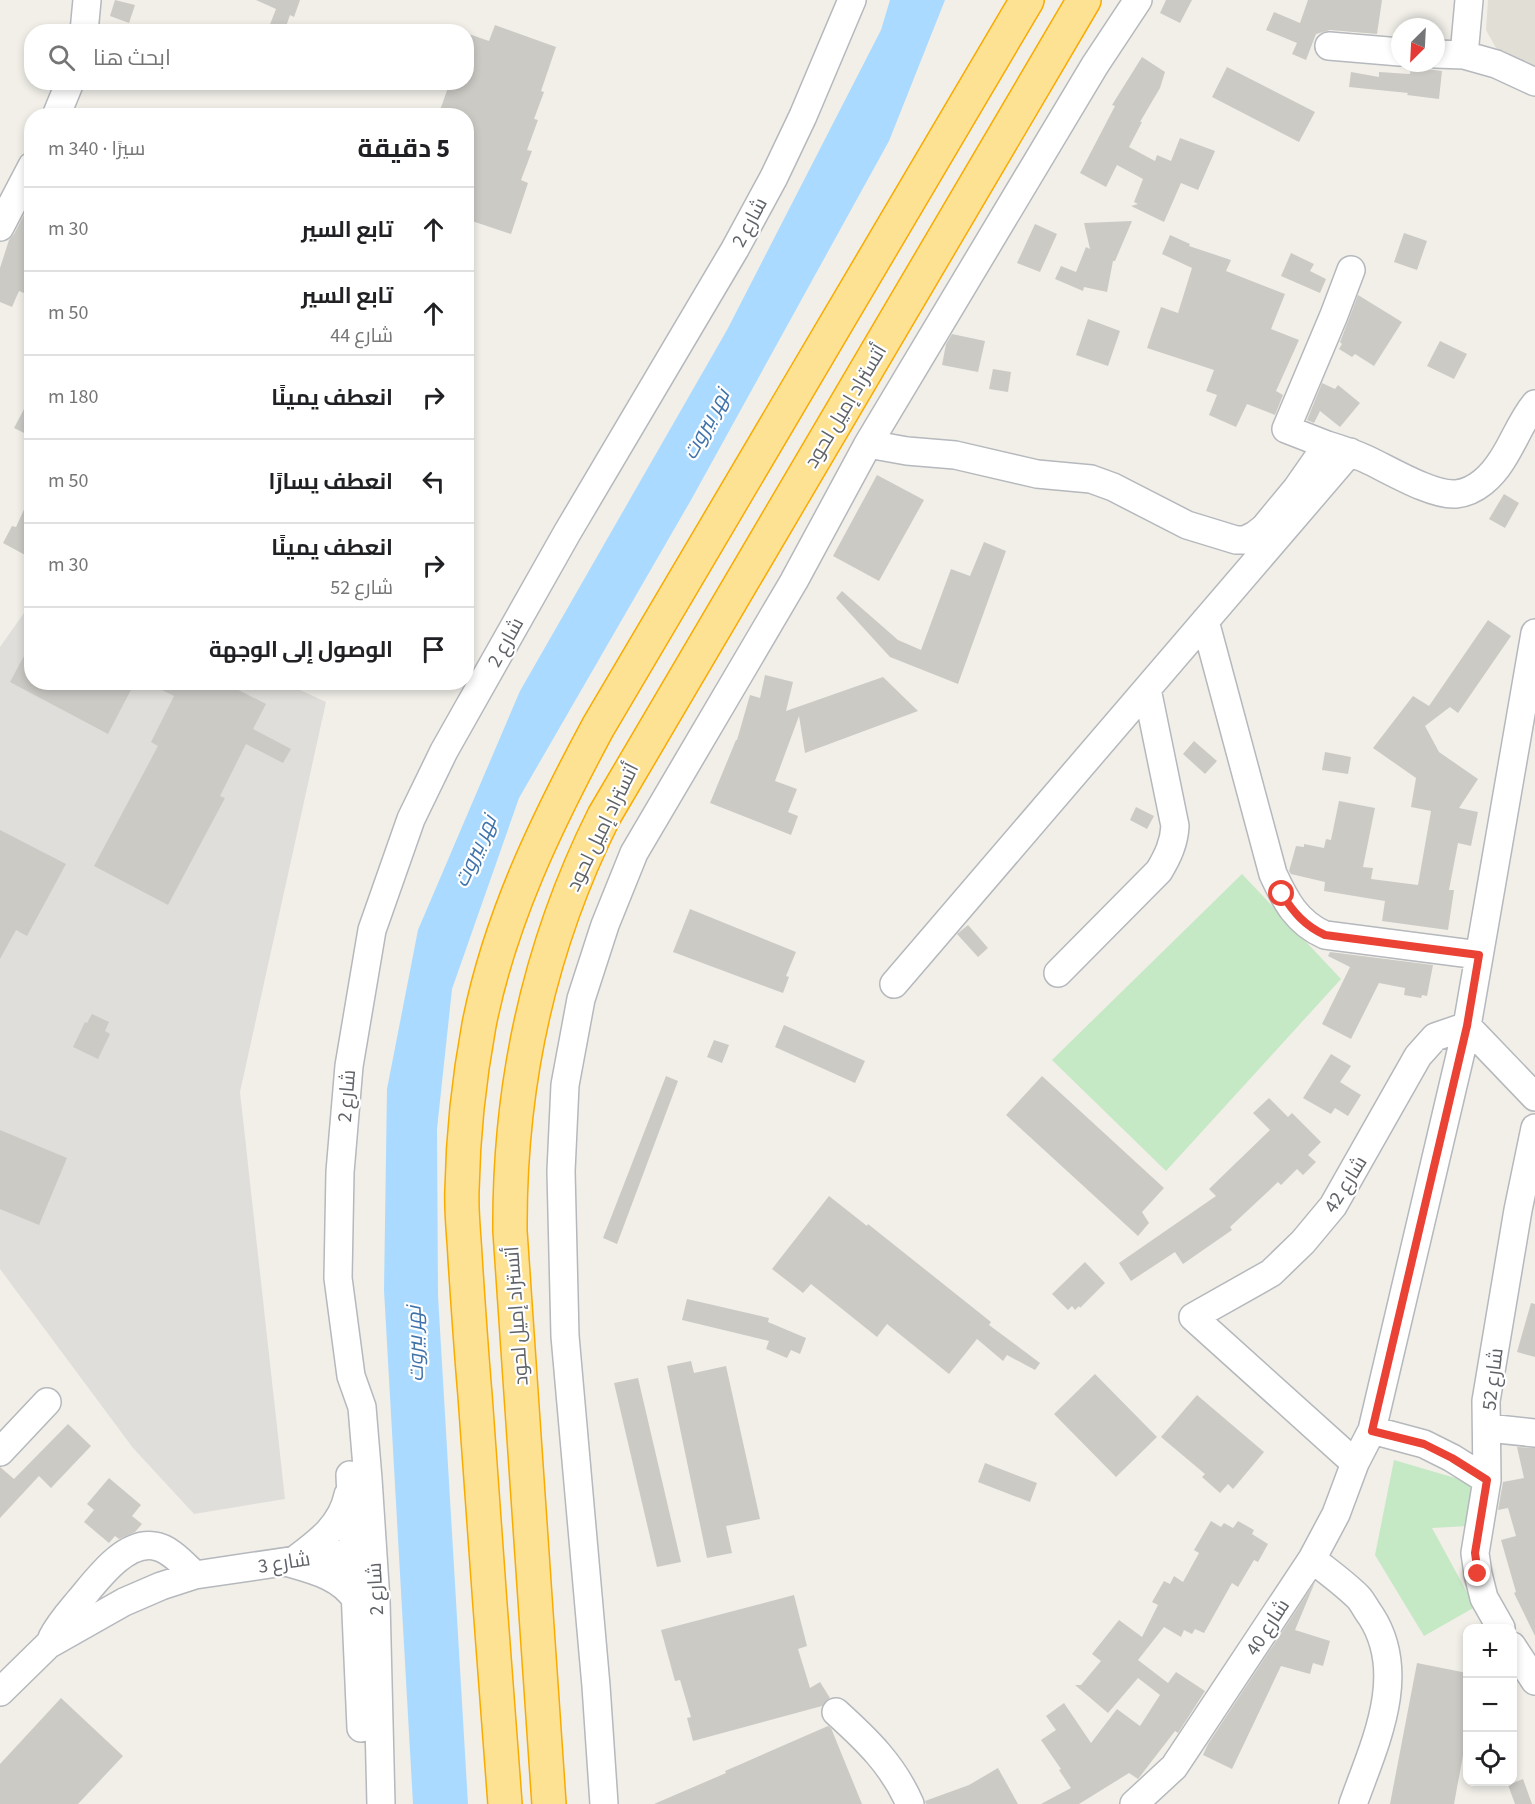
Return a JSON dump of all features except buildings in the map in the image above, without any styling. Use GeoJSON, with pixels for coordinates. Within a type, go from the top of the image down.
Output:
{"type":"FeatureCollection","features":[{"type":"Feature","properties":{"kind":"highway"},"geometry":{"type":"LineString","coordinates":[[505,1804],[481,1497],[462,1193],[466,1116],[471,1074],[480,1024],[496,961],[520,888],[534,854],[562,793],[598,727],[1027,0]]}},
{"type":"Feature","properties":{"kind":"highway","name":"أتستراد إميل لحود"},"geometry":{"type":"LineString","coordinates":[[549,1804],[509,1189],[511,1149],[525,1052],[538,988],[550,948],[584,856],[619,790],[1084,0]]}},
{"type":"Feature","properties":{"kind":"street"},"geometry":{"type":"LineString","coordinates":[[85,24],[87,0]]}},
{"type":"Feature","properties":{"kind":"street","name":"شارع 2"},"geometry":{"type":"LineString","coordinates":[[363,1804],[356,1600],[362,1550],[362,1407],[351,1376],[338,1278],[340,1172],[349,1066],[372,930],[411,819],[444,751],[567,533],[746,229],[803,116],[852,0]]}},
{"type":"Feature","properties":{"kind":"street"},"geometry":{"type":"LineString","coordinates":[[604,1804],[596,1686],[564,1336],[561,1171],[564,1096],[581,999],[605,925],[634,853],[794,581],[868,444],[1095,65],[1138,0]]}},
{"type":"Feature","properties":{"kind":"street"},"geometry":{"type":"LineString","coordinates":[[1464,55],[1469,0]]}},
{"type":"Feature","properties":{"kind":"street"},"geometry":{"type":"LineString","coordinates":[[1329,45],[1391,51]]}},
{"type":"Feature","properties":{"kind":"street"},"geometry":{"type":"LineString","coordinates":[[1445,54],[1464,55],[1496,64],[1535,82]]}},
{"type":"Feature","properties":{"kind":"street"},"geometry":{"type":"LineString","coordinates":[[59,108],[67,90]]}},
{"type":"Feature","properties":{"kind":"street"},"geometry":{"type":"LineString","coordinates":[[0,227],[24,181]]}},
{"type":"Feature","properties":{"kind":"street"},"geometry":{"type":"LineString","coordinates":[[1351,270],[1286,429],[1338,448],[1430,488],[1454,494],[1466,492],[1480,485],[1502,460],[1535,404]]}},
{"type":"Feature","properties":{"kind":"street"},"geometry":{"type":"LineString","coordinates":[[868,444],[1001,464],[1038,474],[1091,479],[1113,487],[1187,525],[1236,540],[1245,540],[1259,533],[1297,488],[1338,448]]}},
{"type":"Feature","properties":{"kind":"street"},"geometry":{"type":"LineString","coordinates":[[894,984],[1205,621],[1338,448]]}},
{"type":"Feature","properties":{"kind":"street"},"geometry":{"type":"LineString","coordinates":[[1205,621],[1273,874],[1291,909],[1302,921],[1325,935],[1479,955]]}},
{"type":"Feature","properties":{"kind":"street","name":"شارع 40"},"geometry":{"type":"LineString","coordinates":[[1134,1804],[1174,1767],[1312,1559],[1336,1514],[1355,1463],[1372,1431],[1467,1026],[1535,633]]}},
{"type":"Feature","properties":{"kind":"street"},"geometry":{"type":"LineString","coordinates":[[1058,973],[1159,871],[1175,838],[1175,826],[1147,688]]}},
{"type":"Feature","properties":{"kind":"street"},"geometry":{"type":"LineString","coordinates":[[1467,1026],[1535,1097]]}},
{"type":"Feature","properties":{"kind":"street","name":"شارع 42"},"geometry":{"type":"LineString","coordinates":[[1355,1463],[1193,1317],[1270,1273],[1303,1242],[1333,1206],[1418,1056],[1435,1037],[1467,1026]]}},
{"type":"Feature","properties":{"kind":"street","name":"شارع 52"},"geometry":{"type":"LineString","coordinates":[[1498,1624],[1484,1598],[1475,1553],[1487,1480],[1486,1401],[1518,1210],[1535,1128]]}},
{"type":"Feature","properties":{"kind":"street","name":"شارع 2"},"geometry":{"type":"LineString","coordinates":[[351,1376],[344,1406],[350,1482],[362,1550],[376,1601],[381,1804]]}},
{"type":"Feature","properties":{"kind":"street"},"geometry":{"type":"LineString","coordinates":[[0,1452],[47,1401]]}},
{"type":"Feature","properties":{"kind":"street"},"geometry":{"type":"LineString","coordinates":[[1488,1428],[1535,1433]]}},
{"type":"Feature","properties":{"kind":"street"},"geometry":{"type":"LineString","coordinates":[[1372,1431],[1424,1444],[1487,1480]]}},
{"type":"Feature","properties":{"kind":"street"},"geometry":{"type":"LineString","coordinates":[[289,1561],[326,1535],[339,1520],[346,1504],[350,1482]]}},
{"type":"Feature","properties":{"kind":"street","name":"شارع 3"},"geometry":{"type":"LineString","coordinates":[[0,1692],[48,1645],[62,1622],[107,1568],[137,1548],[147,1545],[166,1550],[195,1575]]}},
{"type":"Feature","properties":{"kind":"street","name":"شارع 3"},"geometry":{"type":"LineString","coordinates":[[48,1645],[124,1602],[161,1586],[195,1575],[362,1550]]}},
{"type":"Feature","properties":{"kind":"street"},"geometry":{"type":"LineString","coordinates":[[1312,1559],[1359,1598],[1376,1625],[1386,1649],[1389,1684],[1380,1729],[1353,1804]]}},
{"type":"Feature","properties":{"kind":"street"},"geometry":{"type":"LineString","coordinates":[[289,1561],[314,1569],[338,1581],[356,1600]]}},
{"type":"Feature","properties":{"kind":"street"},"geometry":{"type":"LineString","coordinates":[[107,1568],[124,1602]]}},
{"type":"Feature","properties":{"kind":"street"},"geometry":{"type":"LineString","coordinates":[[1517,1654],[1535,1681]]}},
{"type":"Feature","properties":{"kind":"street"},"geometry":{"type":"LineString","coordinates":[[836,1712],[876,1750],[910,1804]]}},
{"type":"Feature","properties":{"kind":"shaded area"},"geometry":{"type":"Polygon","coordinates":[[[1488,0],[1535,0],[1535,72],[1496,48],[1486,30],[1488,0]]]}},
{"type":"Feature","properties":{"kind":"shaded area"},"geometry":{"type":"Polygon","coordinates":[[[24,613],[24,690],[300,690],[326,702],[240,1092],[285,1499],[194,1514],[133,1448],[0,1269],[0,647],[24,613]]]}},
{"type":"Feature","properties":{"kind":"green space"},"geometry":{"type":"Polygon","coordinates":[[[1242,874],[1341,979],[1166,1171],[1052,1060],[1242,874]]]}},
{"type":"Feature","properties":{"kind":"green space"},"geometry":{"type":"Polygon","coordinates":[[[1394,1460],[1479,1485],[1468,1526],[1432,1528],[1475,1607],[1424,1636],[1375,1555],[1394,1460]]]}},
{"type":"Feature","properties":{"kind":"water","name":"نهر بيروت"},"geometry":{"type":"Polygon","coordinates":[[[890,0],[945,0],[889,141],[691,500],[519,798],[452,989],[437,1129],[438,1296],[468,1804],[413,1804],[384,1290],[387,1089],[418,930],[520,691],[727,330],[881,30],[890,0]]]}},
{"type":"Feature","properties":{"kind":"route"},"geometry":{"type":"LineString","coordinates":[[1282,894],[1302,921],[1325,935],[1479,955],[1467,1026],[1372,1431],[1424,1444],[1487,1480],[1475,1553],[1478,1574]]}}]}
